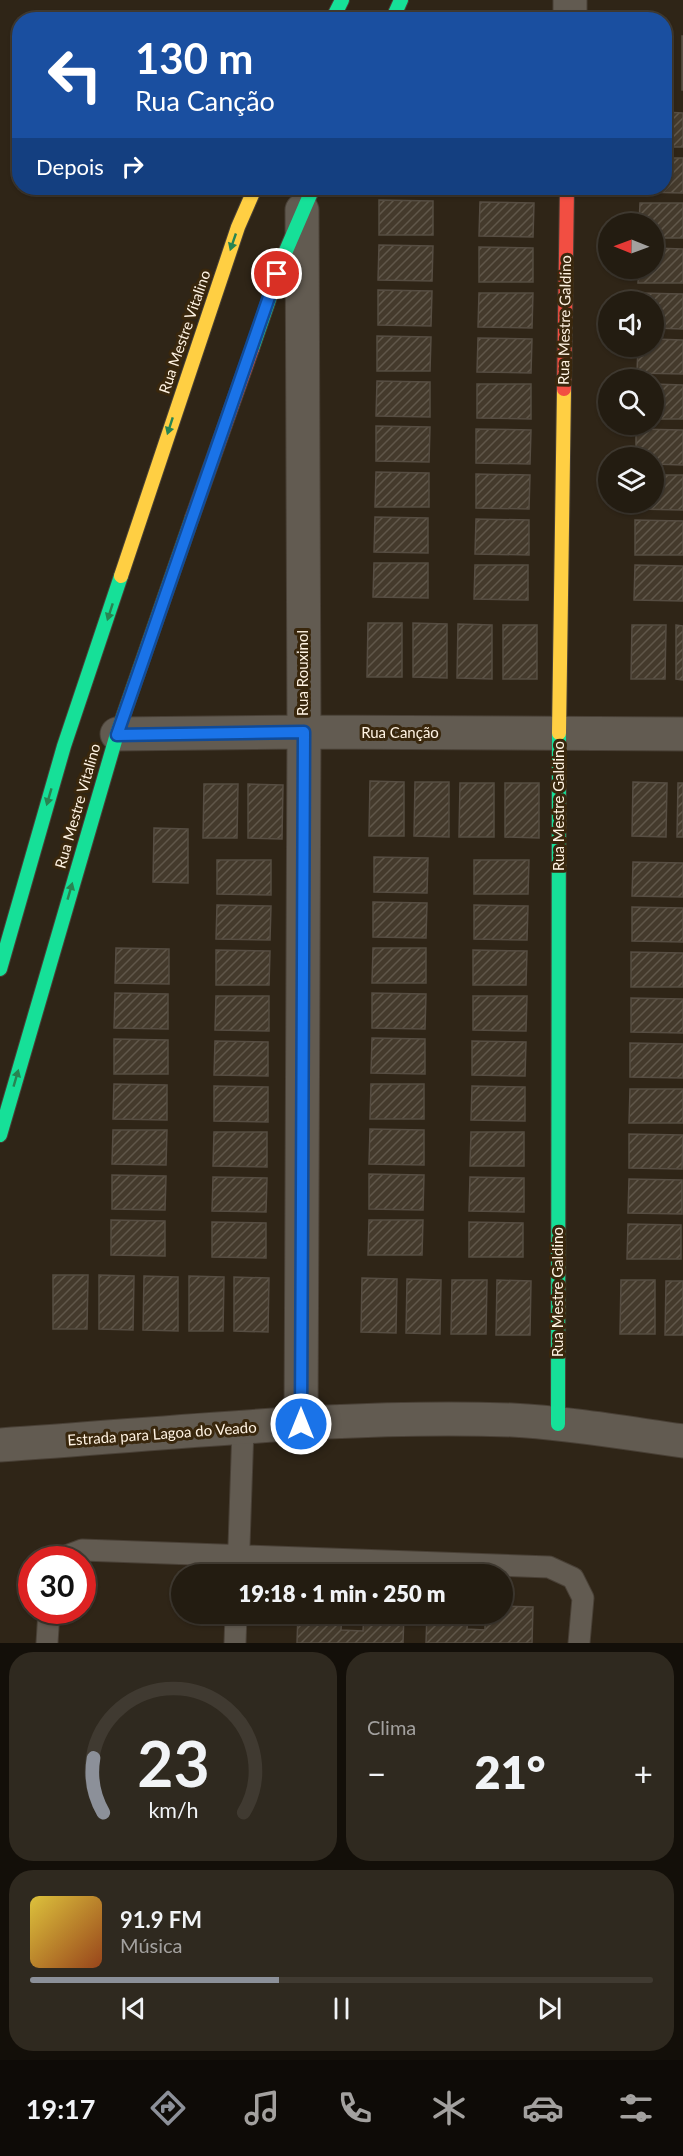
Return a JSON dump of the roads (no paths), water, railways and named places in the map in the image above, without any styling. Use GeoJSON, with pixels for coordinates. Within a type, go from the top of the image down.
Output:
{"type":"FeatureCollection","features":[{"type":"Feature","properties":{"kind":"street","name":"Rua Mestre Vitalino"},"geometry":{"type":"LineString","coordinates":[[2,954],[64,746],[234,238],[252,195]]}},
{"type":"Feature","properties":{"kind":"street","name":"Rua Mestre Galdino"},"geometry":{"type":"LineString","coordinates":[[558,1424],[560,734],[567,195]]}},
{"type":"Feature","properties":{"kind":"street","name":"Rua Mestre Vitalino"},"geometry":{"type":"LineString","coordinates":[[0,1135],[117,735],[285,253],[307,199]]}},
{"type":"Feature","properties":{"kind":"street","name":"Rua Rouxinol"},"geometry":{"type":"LineString","coordinates":[[301,1424],[307,199]]}},
{"type":"Feature","properties":{"kind":"street","name":"Rua Canção"},"geometry":{"type":"LineString","coordinates":[[117,735],[304,732],[683,734]]}},
{"type":"Feature","properties":{"kind":"street","name":"Estrada para Lagoa do Veado"},"geometry":{"type":"LineString","coordinates":[[0,1445],[301,1424],[465,1419],[558,1424],[683,1441]]}},
{"type":"Feature","properties":{"kind":"lane"},"geometry":{"type":"LineString","coordinates":[[238,1564],[243,1428]]}},
{"type":"Feature","properties":{"kind":"lane"},"geometry":{"type":"LineString","coordinates":[[96,1551],[228,1564]]}},
{"type":"Feature","properties":{"kind":"lane"},"geometry":{"type":"LineString","coordinates":[[513,1567],[549,1567],[573,1578],[583,1598],[579,1643]]}},
{"type":"Feature","properties":{"kind":"lane"},"geometry":{"type":"LineString","coordinates":[[47,1643],[48,1624]]}},
{"type":"Feature","properties":{"kind":"lane"},"geometry":{"type":"LineString","coordinates":[[236,1624],[236,1643]]}}]}
